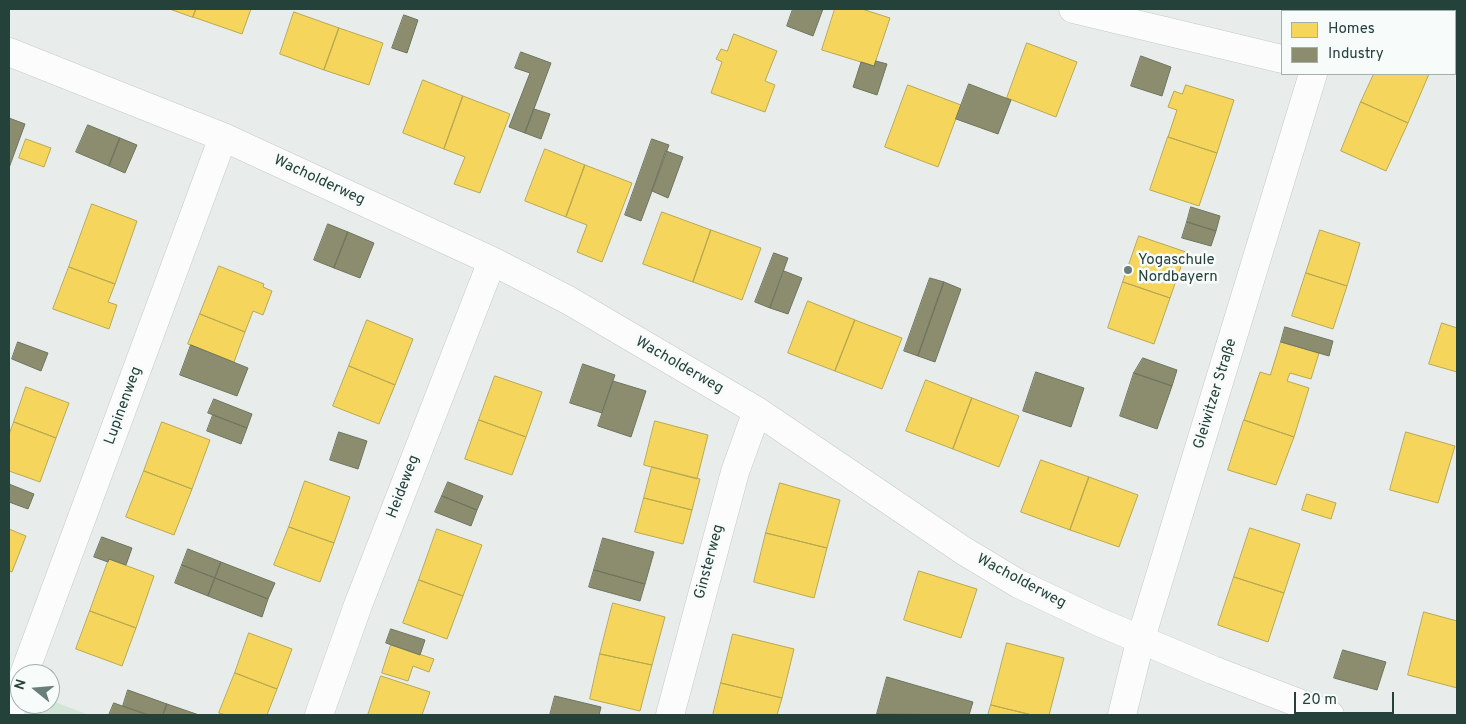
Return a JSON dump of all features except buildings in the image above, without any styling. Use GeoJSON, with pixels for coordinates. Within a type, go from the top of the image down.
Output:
{"type":"FeatureCollection","features":[{"type":"Feature","properties":{"kind":"street"},"geometry":{"type":"LineString","coordinates":[[1073,9],[1281,59]]}},
{"type":"Feature","properties":{"kind":"street","name":"Wacholderweg"},"geometry":{"type":"LineString","coordinates":[[9,52],[223,137],[492,260],[568,300],[757,412],[964,551],[1019,584],[1099,622],[1141,638],[1213,670],[1330,715]]}},
{"type":"Feature","properties":{"kind":"street","name":"Gleiwitzer Straße"},"geometry":{"type":"LineString","coordinates":[[1122,715],[1141,638],[1313,75]]}},
{"type":"Feature","properties":{"kind":"street","name":"Lupinenweg"},"geometry":{"type":"LineString","coordinates":[[28,664],[223,137]]}},
{"type":"Feature","properties":{"kind":"street","name":"Heideweg"},"geometry":{"type":"LineString","coordinates":[[318,715],[358,604],[492,260]]}},
{"type":"Feature","properties":{"kind":"street","name":"Ginsterweg"},"geometry":{"type":"LineString","coordinates":[[670,715],[735,472],[757,412]]}},
{"type":"Feature","properties":{"kind":"green space"},"geometry":{"type":"Polygon","coordinates":[[[60,704],[89,715],[28,715],[60,714],[60,704]]]}},
{"type":"Feature","properties":{"kind":"place","name":"Yogaschule Nordbayern"},"geometry":{"type":"Point","coordinates":[1128,270]}}]}
